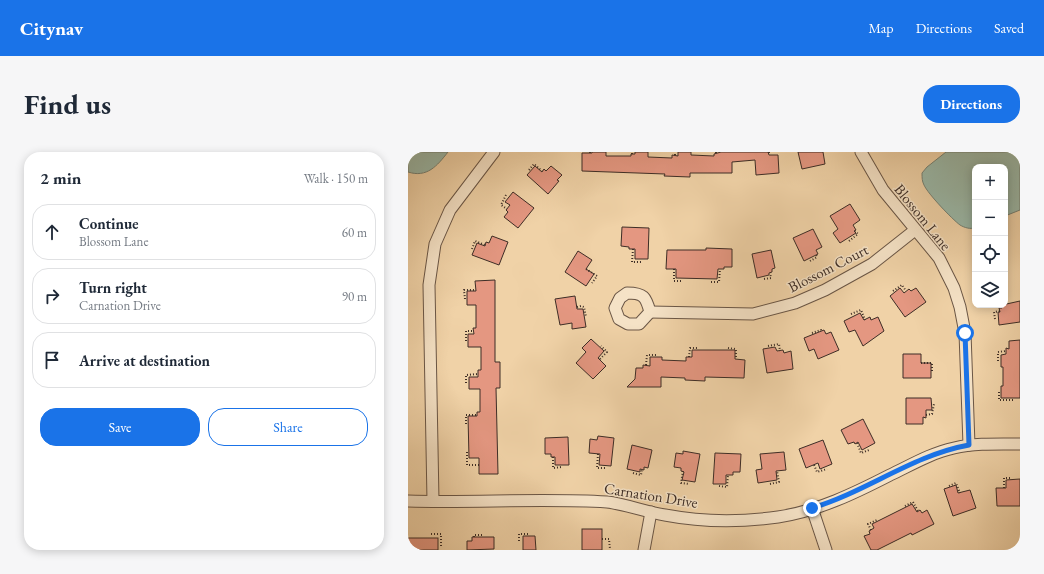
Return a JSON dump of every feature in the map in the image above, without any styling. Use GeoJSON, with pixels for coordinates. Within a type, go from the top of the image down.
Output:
{"type":"FeatureCollection","features":[{"type":"Feature","properties":{"kind":"street"},"geometry":{"type":"LineString","coordinates":[[432,501],[429,284],[435,244],[450,210],[494,152]]}},
{"type":"Feature","properties":{"kind":"street","name":"Blossom Lane"},"geometry":{"type":"LineString","coordinates":[[861,152],[883,190],[939,258],[954,288],[960,307],[965,333],[969,445]]}},
{"type":"Feature","properties":{"kind":"street","name":"Blossom Court"},"geometry":{"type":"LineString","coordinates":[[650,312],[753,314],[796,303],[825,290],[872,264],[915,230]]}},
{"type":"Feature","properties":{"kind":"street","name":"Carnation Drive"},"geometry":{"type":"LineString","coordinates":[[408,501],[576,500],[609,503],[668,516],[704,519],[752,520],[781,516],[829,503],[850,495],[928,456],[954,448],[969,445],[1020,444]]}},
{"type":"Feature","properties":{"kind":"street"},"geometry":{"type":"LineString","coordinates":[[812,508],[826,550]]}},
{"type":"Feature","properties":{"kind":"street"},"geometry":{"type":"LineString","coordinates":[[644,550],[651,512]]}},
{"type":"Feature","properties":{"kind":"path"},"geometry":{"type":"LineString","coordinates":[[529,170],[534,164],[542,171]]}},
{"type":"Feature","properties":{"kind":"path"},"geometry":{"type":"LineString","coordinates":[[506,195],[501,205],[507,209]]}},
{"type":"Feature","properties":{"kind":"path"},"geometry":{"type":"LineString","coordinates":[[849,241],[858,234],[855,230]]}},
{"type":"Feature","properties":{"kind":"path"},"geometry":{"type":"LineString","coordinates":[[472,249],[475,241],[485,245]]}},
{"type":"Feature","properties":{"kind":"path"},"geometry":{"type":"LineString","coordinates":[[632,249],[632,262],[641,262]]}},
{"type":"Feature","properties":{"kind":"path"},"geometry":{"type":"LineString","coordinates":[[810,261],[817,257],[816,255]]}},
{"type":"Feature","properties":{"kind":"path"},"geometry":{"type":"LineString","coordinates":[[586,268],[597,276],[592,283]]}},
{"type":"Feature","properties":{"kind":"path"},"geometry":{"type":"LineString","coordinates":[[674,269],[674,281],[683,281]]}},
{"type":"Feature","properties":{"kind":"path"},"geometry":{"type":"LineString","coordinates":[[711,282],[720,282],[720,269]]}},
{"type":"Feature","properties":{"kind":"path"},"geometry":{"type":"LineString","coordinates":[[764,279],[770,278],[770,272]]}},
{"type":"Feature","properties":{"kind":"path"},"geometry":{"type":"LineString","coordinates":[[893,291],[902,285],[906,291]]}},
{"type":"Feature","properties":{"kind":"path"},"geometry":{"type":"LineString","coordinates":[[464,299],[464,290],[476,290]]}},
{"type":"Feature","properties":{"kind":"path"},"geometry":{"type":"LineString","coordinates":[[577,306],[584,307],[586,317]]}},
{"type":"Feature","properties":{"kind":"path"},"geometry":{"type":"LineString","coordinates":[[851,314],[861,310],[866,320]]}},
{"type":"Feature","properties":{"kind":"path"},"geometry":{"type":"LineString","coordinates":[[995,318],[994,312],[1000,311]]}},
{"type":"Feature","properties":{"kind":"path"},"geometry":{"type":"LineString","coordinates":[[466,341],[466,331],[474,331]]}},
{"type":"Feature","properties":{"kind":"path"},"geometry":{"type":"LineString","coordinates":[[812,333],[822,331]]}},
{"type":"Feature","properties":{"kind":"path"},"geometry":{"type":"LineString","coordinates":[[768,346],[779,344],[780,351]]}},
{"type":"Feature","properties":{"kind":"path"},"geometry":{"type":"LineString","coordinates":[[600,359],[607,352],[601,346]]}},
{"type":"Feature","properties":{"kind":"path"},"geometry":{"type":"LineString","coordinates":[[689,357],[690,348],[698,348]]}},
{"type":"Feature","properties":{"kind":"path"},"geometry":{"type":"LineString","coordinates":[[728,348],[736,349],[736,360]]}},
{"type":"Feature","properties":{"kind":"path"},"geometry":{"type":"LineString","coordinates":[[998,361],[998,352],[1006,351]]}},
{"type":"Feature","properties":{"kind":"path"},"geometry":{"type":"LineString","coordinates":[[646,366],[647,355],[656,355]]}},
{"type":"Feature","properties":{"kind":"path"},"geometry":{"type":"LineString","coordinates":[[921,363],[932,363],[932,371]]}},
{"type":"Feature","properties":{"kind":"path"},"geometry":{"type":"LineString","coordinates":[[466,383],[466,375],[478,374]]}},
{"type":"Feature","properties":{"kind":"path"},"geometry":{"type":"LineString","coordinates":[[999,392],[999,400],[1014,400]]}},
{"type":"Feature","properties":{"kind":"path"},"geometry":{"type":"LineString","coordinates":[[926,415],[932,414],[934,404]]}},
{"type":"Feature","properties":{"kind":"path"},"geometry":{"type":"LineString","coordinates":[[466,424],[466,415],[477,415]]}},
{"type":"Feature","properties":{"kind":"path"},"geometry":{"type":"LineString","coordinates":[[857,443],[861,453],[869,450]]}},
{"type":"Feature","properties":{"kind":"path"},"geometry":{"type":"LineString","coordinates":[[467,452],[467,465],[480,465]]}},
{"type":"Feature","properties":{"kind":"path"},"geometry":{"type":"LineString","coordinates":[[598,454],[597,468],[605,468]]}},
{"type":"Feature","properties":{"kind":"path"},"geometry":{"type":"LineString","coordinates":[[553,457],[553,468],[562,468]]}},
{"type":"Feature","properties":{"kind":"path"},"geometry":{"type":"LineString","coordinates":[[814,464],[817,472],[827,469]]}},
{"type":"Feature","properties":{"kind":"path"},"geometry":{"type":"LineString","coordinates":[[633,473],[641,475],[642,469]]}},
{"type":"Feature","properties":{"kind":"path"},"geometry":{"type":"LineString","coordinates":[[683,471],[681,483],[689,484]]}},
{"type":"Feature","properties":{"kind":"path"},"geometry":{"type":"LineString","coordinates":[[770,484],[779,482],[777,471]]}},
{"type":"Feature","properties":{"kind":"path"},"geometry":{"type":"LineString","coordinates":[[719,486],[727,487],[728,475]]}},
{"type":"Feature","properties":{"kind":"path"},"geometry":{"type":"LineString","coordinates":[[1004,488],[1004,478],[1012,478]]}},
{"type":"Feature","properties":{"kind":"path"},"geometry":{"type":"LineString","coordinates":[[949,486],[956,483],[960,493]]}},
{"type":"Feature","properties":{"kind":"path"},"geometry":{"type":"LineString","coordinates":[[905,506],[913,502],[918,511]]}},
{"type":"Feature","properties":{"kind":"path"},"geometry":{"type":"LineString","coordinates":[[871,530],[868,524],[877,520]]}},
{"type":"Feature","properties":{"kind":"path"},"geometry":{"type":"LineString","coordinates":[[431,534],[440,534],[441,546]]}},
{"type":"Feature","properties":{"kind":"path"},"geometry":{"type":"LineString","coordinates":[[519,541],[519,534],[529,534]]}},
{"type":"Feature","properties":{"kind":"path"},"geometry":{"type":"LineString","coordinates":[[474,537],[474,535],[483,535]]}},
{"type":"Feature","properties":{"kind":"path"},"geometry":{"type":"LineString","coordinates":[[602,539],[609,538],[610,549]]}},
{"type":"Feature","properties":{"kind":"shaded area"},"geometry":{"type":"Polygon","coordinates":[[[408,152],[448,152],[431,170],[415,173],[408,172],[408,152]]]}},
{"type":"Feature","properties":{"kind":"shaded area"},"geometry":{"type":"Polygon","coordinates":[[[946,152],[1020,152],[1020,210],[1008,215],[1008,164],[972,164],[972,228],[964,227],[946,212],[926,189],[922,181],[922,173],[927,167],[946,152]]]}},
{"type":"Feature","properties":{"kind":"building"},"geometry":{"type":"Polygon","coordinates":[[[606,152],[606,156],[631,156],[631,154],[635,154],[635,152],[648,152],[648,157],[672,158],[672,155],[678,156],[678,152],[691,152],[691,155],[714,156],[714,154],[721,152],[768,152],[769,155],[778,155],[779,173],[756,175],[755,160],[732,162],[732,173],[690,173],[690,177],[664,176],[665,174],[582,171],[582,153],[606,152]]]}},
{"type":"Feature","properties":{"kind":"building"},"geometry":{"type":"Polygon","coordinates":[[[798,152],[823,152],[825,164],[802,169],[798,152]]]}},
{"type":"Feature","properties":{"kind":"building"},"geometry":{"type":"Polygon","coordinates":[[[535,166],[542,172],[544,169],[546,171],[551,166],[562,175],[548,194],[527,175],[535,166]]]}},
{"type":"Feature","properties":{"kind":"building"},"geometry":{"type":"Polygon","coordinates":[[[513,192],[534,208],[518,228],[504,217],[508,212],[506,210],[510,205],[505,202],[513,192]]]}},
{"type":"Feature","properties":{"kind":"building"},"geometry":{"type":"Polygon","coordinates":[[[850,204],[860,220],[853,225],[856,233],[840,243],[833,233],[838,229],[830,216],[850,204]]]}},
{"type":"Feature","properties":{"kind":"building"},"geometry":{"type":"Polygon","coordinates":[[[622,227],[649,228],[648,259],[635,259],[635,249],[629,249],[629,247],[621,246],[622,227]]]}},
{"type":"Feature","properties":{"kind":"building"},"geometry":{"type":"Polygon","coordinates":[[[813,229],[822,247],[816,250],[818,254],[804,261],[793,238],[813,229]]]}},
{"type":"Feature","properties":{"kind":"building"},"geometry":{"type":"Polygon","coordinates":[[[492,236],[508,242],[499,265],[472,255],[477,243],[485,246],[486,242],[489,243],[492,236]]]}},
{"type":"Feature","properties":{"kind":"building"},"geometry":{"type":"Polygon","coordinates":[[[706,248],[732,249],[732,267],[718,269],[717,279],[676,278],[676,269],[666,269],[667,250],[706,250],[706,248]]]}},
{"type":"Feature","properties":{"kind":"building"},"geometry":{"type":"Polygon","coordinates":[[[771,250],[775,268],[772,269],[772,272],[769,273],[769,275],[757,278],[752,254],[771,250]]]}},
{"type":"Feature","properties":{"kind":"building"},"geometry":{"type":"Polygon","coordinates":[[[578,251],[592,260],[586,269],[594,274],[586,286],[565,272],[578,251]]]}},
{"type":"Feature","properties":{"kind":"building"},"geometry":{"type":"Polygon","coordinates":[[[495,280],[495,362],[500,362],[500,388],[496,388],[498,474],[479,474],[479,458],[469,458],[468,416],[477,416],[477,412],[480,412],[480,389],[469,389],[469,377],[478,377],[478,370],[481,370],[481,347],[468,347],[468,334],[474,334],[473,328],[476,328],[476,305],[467,305],[467,291],[476,291],[475,281],[495,280]]]}},
{"type":"Feature","properties":{"kind":"building"},"geometry":{"type":"Polygon","coordinates":[[[900,288],[904,293],[909,289],[911,291],[916,288],[926,302],[905,317],[890,296],[900,288]]]}},
{"type":"Feature","properties":{"kind":"building"},"geometry":{"type":"Polygon","coordinates":[[[575,296],[577,309],[583,309],[586,327],[572,329],[572,323],[560,325],[555,299],[575,296]]]}},
{"type":"Feature","properties":{"kind":"building"},"geometry":{"type":"Polygon","coordinates":[[[1020,301],[1020,322],[999,325],[999,308],[1008,308],[1008,304],[1020,301]]]}},
{"type":"Feature","properties":{"kind":"building"},"geometry":{"type":"Polygon","coordinates":[[[860,313],[864,320],[870,317],[871,320],[878,317],[884,331],[863,346],[855,330],[849,332],[844,321],[860,313]]]}},
{"type":"Feature","properties":{"kind":"building"},"geometry":{"type":"Polygon","coordinates":[[[824,330],[826,334],[831,332],[839,350],[818,359],[814,349],[809,351],[804,338],[824,330]]]}},
{"type":"Feature","properties":{"kind":"building"},"geometry":{"type":"Polygon","coordinates":[[[591,339],[604,351],[598,358],[606,366],[593,379],[576,363],[586,352],[582,348],[591,339]]]}},
{"type":"Feature","properties":{"kind":"building"},"geometry":{"type":"Polygon","coordinates":[[[1020,340],[1020,398],[1001,398],[1001,386],[1003,386],[1003,367],[1001,367],[1001,355],[1006,354],[1006,348],[1009,349],[1009,341],[1020,340]]]}},
{"type":"Feature","properties":{"kind":"building"},"geometry":{"type":"Polygon","coordinates":[[[775,347],[777,351],[783,350],[784,353],[791,351],[793,369],[767,373],[763,349],[775,347]]]}},
{"type":"Feature","properties":{"kind":"building"},"geometry":{"type":"Polygon","coordinates":[[[692,350],[735,350],[735,359],[745,360],[744,378],[705,377],[705,381],[661,377],[661,387],[627,387],[635,379],[636,368],[643,368],[643,365],[650,366],[650,357],[662,357],[662,360],[686,361],[686,357],[692,357],[692,350]]]}},
{"type":"Feature","properties":{"kind":"building"},"geometry":{"type":"Polygon","coordinates":[[[903,354],[921,354],[921,363],[931,363],[931,378],[903,378],[903,354]]]}},
{"type":"Feature","properties":{"kind":"building"},"geometry":{"type":"Polygon","coordinates":[[[906,398],[931,398],[932,410],[926,410],[926,418],[923,417],[923,424],[906,424],[906,398]]]}},
{"type":"Feature","properties":{"kind":"building"},"geometry":{"type":"Polygon","coordinates":[[[863,419],[875,443],[862,450],[858,442],[855,444],[854,442],[848,444],[841,430],[863,419]]]}},
{"type":"Feature","properties":{"kind":"building"},"geometry":{"type":"Polygon","coordinates":[[[598,436],[614,438],[611,466],[599,465],[600,454],[589,453],[590,439],[597,440],[598,436]]]}},
{"type":"Feature","properties":{"kind":"building"},"geometry":{"type":"Polygon","coordinates":[[[568,437],[569,465],[555,465],[555,457],[551,457],[551,454],[545,454],[545,438],[568,437]]]}},
{"type":"Feature","properties":{"kind":"building"},"geometry":{"type":"Polygon","coordinates":[[[823,440],[832,464],[820,469],[818,463],[806,468],[799,449],[823,440]]]}},
{"type":"Feature","properties":{"kind":"building"},"geometry":{"type":"Polygon","coordinates":[[[632,445],[652,450],[648,468],[644,467],[644,470],[640,469],[640,472],[627,469],[632,445]]]}},
{"type":"Feature","properties":{"kind":"building"},"geometry":{"type":"Polygon","coordinates":[[[683,451],[700,454],[695,482],[682,480],[684,472],[681,471],[681,468],[674,467],[676,453],[683,454],[683,451]]]}},
{"type":"Feature","properties":{"kind":"building"},"geometry":{"type":"Polygon","coordinates":[[[784,452],[786,470],[776,471],[777,480],[758,483],[756,470],[762,469],[760,454],[784,452]]]}},
{"type":"Feature","properties":{"kind":"building"},"geometry":{"type":"Polygon","coordinates":[[[715,453],[741,454],[740,472],[733,472],[733,475],[726,475],[726,484],[713,484],[715,453]]]}},
{"type":"Feature","properties":{"kind":"building"},"geometry":{"type":"Polygon","coordinates":[[[1020,479],[1020,506],[997,506],[996,488],[1006,488],[1006,480],[1020,479]]]}},
{"type":"Feature","properties":{"kind":"building"},"geometry":{"type":"Polygon","coordinates":[[[956,485],[958,493],[970,490],[976,508],[953,516],[944,489],[956,485]]]}},
{"type":"Feature","properties":{"kind":"building"},"geometry":{"type":"Polygon","coordinates":[[[912,504],[917,512],[920,510],[922,513],[927,510],[934,524],[912,535],[911,533],[877,550],[871,550],[864,536],[870,534],[869,531],[874,528],[872,524],[912,504]]]}},
{"type":"Feature","properties":{"kind":"building"},"geometry":{"type":"Polygon","coordinates":[[[582,529],[602,529],[602,550],[582,550],[582,529]]]}},
{"type":"Feature","properties":{"kind":"building"},"geometry":{"type":"Polygon","coordinates":[[[523,536],[535,536],[536,550],[523,550],[523,536]]]}},
{"type":"Feature","properties":{"kind":"building"},"geometry":{"type":"Polygon","coordinates":[[[472,537],[494,537],[494,549],[467,550],[467,541],[472,541],[472,537]]]}},
{"type":"Feature","properties":{"kind":"building"},"geometry":{"type":"Polygon","coordinates":[[[408,538],[438,538],[438,550],[408,550],[408,538]]]}},
{"type":"Feature","properties":{"kind":"route"},"geometry":{"type":"LineString","coordinates":[[812,508],[850,495],[928,456],[969,445],[965,333]]}}]}
